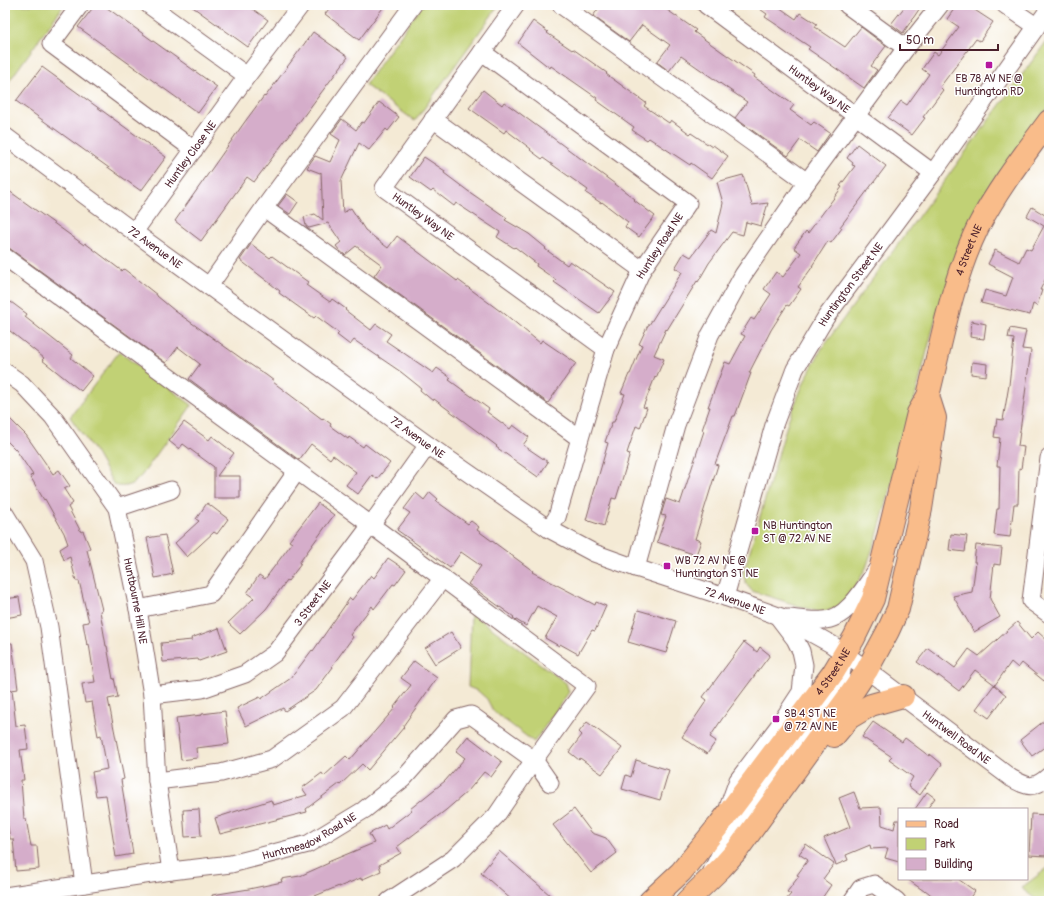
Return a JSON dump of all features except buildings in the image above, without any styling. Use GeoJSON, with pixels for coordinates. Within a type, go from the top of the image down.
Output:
{"type":"FeatureCollection","features":[{"type":"Feature","properties":{"kind":"main road","name":"4 Street NE"},"geometry":{"type":"LineString","coordinates":[[650,901],[681,872],[724,818],[833,673],[845,654],[873,599],[918,413],[928,396],[959,273],[978,228],[1001,189],[1045,129]]}},
{"type":"Feature","properties":{"kind":"main road"},"geometry":{"type":"LineString","coordinates":[[688,901],[709,878],[721,868],[742,843],[851,695],[867,670],[898,609],[921,509],[935,418],[928,396]]}},
{"type":"Feature","properties":{"kind":"main road"},"geometry":{"type":"LineString","coordinates":[[742,843],[767,818],[849,718],[871,705],[903,696]]}},
{"type":"Feature","properties":{"kind":"street"},"geometry":{"type":"LineString","coordinates":[[80,5],[51,44],[194,150]]}},
{"type":"Feature","properties":{"kind":"street"},"geometry":{"type":"LineString","coordinates":[[149,5],[247,76]]}},
{"type":"Feature","properties":{"kind":"street","name":"Huntley Close NE"},"geometry":{"type":"LineString","coordinates":[[134,232],[300,5]]}},
{"type":"Feature","properties":{"kind":"street"},"geometry":{"type":"LineString","coordinates":[[209,286],[264,208],[413,5]]}},
{"type":"Feature","properties":{"kind":"street","name":"Huntley Way NE"},"geometry":{"type":"LineString","coordinates":[[516,5],[384,188],[606,349]]}},
{"type":"Feature","properties":{"kind":"street"},"geometry":{"type":"LineString","coordinates":[[561,5],[807,182]]}},
{"type":"Feature","properties":{"kind":"street","name":"Huntley Way NE"},"geometry":{"type":"LineString","coordinates":[[706,5],[933,173]]}},
{"type":"Feature","properties":{"kind":"street"},"geometry":{"type":"LineString","coordinates":[[847,5],[906,48]]}},
{"type":"Feature","properties":{"kind":"street"},"geometry":{"type":"LineString","coordinates":[[636,568],[676,425],[710,335],[742,275],[807,182],[906,48],[940,5]]}},
{"type":"Feature","properties":{"kind":"street"},"geometry":{"type":"LineString","coordinates":[[1005,5],[1036,26]]}},
{"type":"Feature","properties":{"kind":"street","name":"Huntington Street NE"},"geometry":{"type":"LineString","coordinates":[[725,597],[774,425],[795,369],[826,316],[933,173],[1049,9]]}},
{"type":"Feature","properties":{"kind":"street","name":"Huntley Road NE"},"geometry":{"type":"LineString","coordinates":[[482,52],[688,203],[642,270],[606,349],[557,517],[549,530]]}},
{"type":"Feature","properties":{"kind":"street"},"geometry":{"type":"LineString","coordinates":[[433,119],[642,270]]}},
{"type":"Feature","properties":{"kind":"street","name":"72 Avenue NE"},"geometry":{"type":"LineString","coordinates":[[5,136],[134,232],[428,445],[549,530],[594,553],[781,617],[831,644],[867,670]]}},
{"type":"Feature","properties":{"kind":"street"},"geometry":{"type":"LineString","coordinates":[[264,208],[580,438]]}},
{"type":"Feature","properties":{"kind":"street"},"geometry":{"type":"LineString","coordinates":[[5,256],[443,578],[587,686],[496,816],[453,859],[389,901]]}},
{"type":"Feature","properties":{"kind":"street","name":"Huntbourne Hill NE"},"geometry":{"type":"LineString","coordinates":[[5,372],[22,384],[53,417],[117,508],[138,609],[152,695],[157,781],[170,871]]}},
{"type":"Feature","properties":{"kind":"street","name":"3 Street NE"},"geometry":{"type":"LineString","coordinates":[[152,695],[202,689],[245,674],[276,653],[428,445]]}},
{"type":"Feature","properties":{"kind":"street"},"geometry":{"type":"LineString","coordinates":[[1049,463],[1031,601],[1049,614]]}},
{"type":"Feature","properties":{"kind":"street"},"geometry":{"type":"LineString","coordinates":[[138,609],[211,594],[297,471]]}},
{"type":"Feature","properties":{"kind":"street"},"geometry":{"type":"LineString","coordinates":[[117,508],[171,490]]}},
{"type":"Feature","properties":{"kind":"street"},"geometry":{"type":"LineString","coordinates":[[5,514],[34,561],[49,627],[84,884]]}},
{"type":"Feature","properties":{"kind":"street"},"geometry":{"type":"LineString","coordinates":[[781,617],[824,620],[835,618],[847,609],[858,596],[881,563]]}},
{"type":"Feature","properties":{"kind":"street"},"geometry":{"type":"LineString","coordinates":[[157,781],[221,773],[272,759],[343,708],[443,578]]}},
{"type":"Feature","properties":{"kind":"street"},"geometry":{"type":"LineString","coordinates":[[724,818],[738,780],[778,727],[801,692],[804,665],[801,652],[795,639],[781,617]]}},
{"type":"Feature","properties":{"kind":"street"},"geometry":{"type":"LineString","coordinates":[[709,878],[727,840],[838,691],[845,654]]}},
{"type":"Feature","properties":{"kind":"street","name":"Huntwell Road NE"},"geometry":{"type":"LineString","coordinates":[[867,670],[1010,778],[1025,786],[1040,784],[1049,776]]}},
{"type":"Feature","properties":{"kind":"street","name":"Huntmeadow Road NE"},"geometry":{"type":"LineString","coordinates":[[5,896],[170,871],[231,864],[308,844],[364,810],[404,778],[456,718],[471,715],[534,760],[550,783]]}},
{"type":"Feature","properties":{"kind":"street"},"geometry":{"type":"LineString","coordinates":[[857,894],[874,884],[897,901]]}},
{"type":"Feature","properties":{"kind":"green space"},"geometry":{"type":"Polygon","coordinates":[[[5,5],[64,5],[5,87],[5,5]]]}},
{"type":"Feature","properties":{"kind":"green space"},"geometry":{"type":"Polygon","coordinates":[[[422,5],[499,5],[415,121],[365,85],[422,5]]]}},
{"type":"Feature","properties":{"kind":"green space"},"geometry":{"type":"Polygon","coordinates":[[[1049,38],[1049,107],[984,195],[938,309],[899,459],[877,536],[866,568],[854,589],[839,607],[821,613],[752,591],[746,584],[743,574],[789,418],[805,380],[822,348],[1049,38]]]}},
{"type":"Feature","properties":{"kind":"green space"},"geometry":{"type":"Polygon","coordinates":[[[119,352],[192,405],[142,475],[136,481],[126,486],[114,485],[95,452],[70,417],[119,352]]]}},
{"type":"Feature","properties":{"kind":"green space"},"geometry":{"type":"Polygon","coordinates":[[[471,613],[566,683],[569,692],[534,742],[493,711],[487,699],[478,691],[468,687],[471,613]]]}},
{"type":"Feature","properties":{"kind":"green space"},"geometry":{"type":"Polygon","coordinates":[[[1049,867],[1049,901],[1038,901],[1021,888],[1049,867]]]}},
{"type":"Feature","properties":{"kind":"place","name":"EB 78 AV NE @ Huntington RD"},"geometry":{"type":"Point","coordinates":[989,65]}},
{"type":"Feature","properties":{"kind":"place","name":"NB Huntington ST @ 72 AV NE"},"geometry":{"type":"Point","coordinates":[755,531]}},
{"type":"Feature","properties":{"kind":"place","name":"WB 72 AV NE @ Huntington ST NE"},"geometry":{"type":"Point","coordinates":[667,566]}},
{"type":"Feature","properties":{"kind":"place","name":"SB 4 ST NE @ 72 AV NE"},"geometry":{"type":"Point","coordinates":[776,719]}}]}
